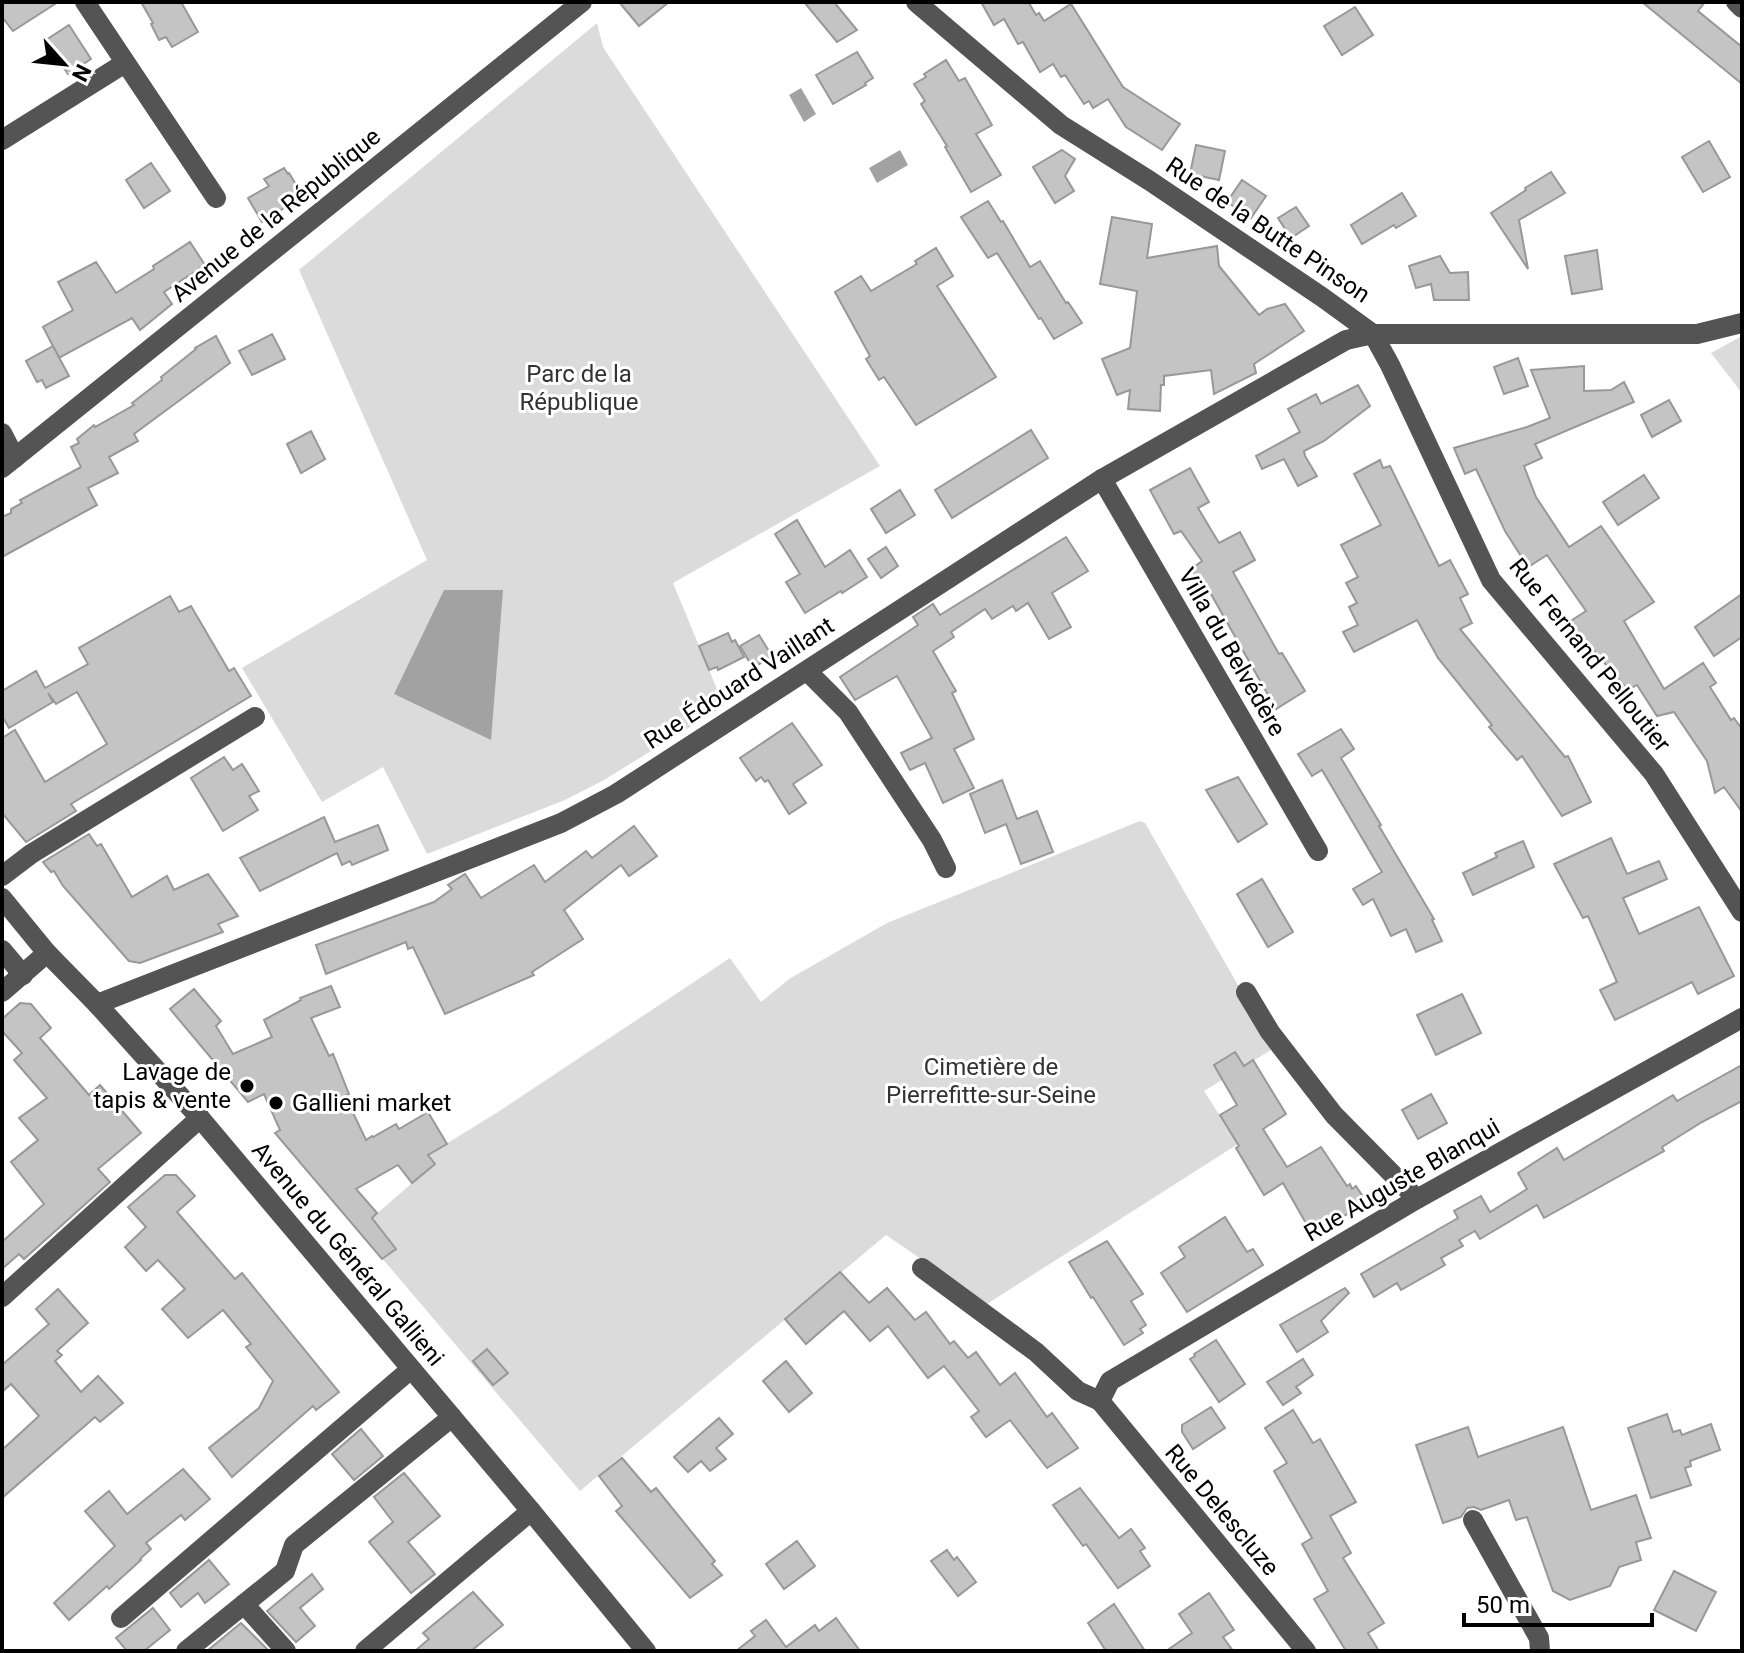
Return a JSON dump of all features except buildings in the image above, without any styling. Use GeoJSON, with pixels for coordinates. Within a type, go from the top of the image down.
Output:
{"type":"FeatureCollection","features":[{"type":"Feature","properties":{"kind":"street"},"geometry":{"type":"LineString","coordinates":[[85,2],[216,198]]}},
{"type":"Feature","properties":{"kind":"street","name":"Avenue de la République"},"geometry":{"type":"LineString","coordinates":[[8,463],[582,2]]}},
{"type":"Feature","properties":{"kind":"street","name":"Rue de la Butte Pinson"},"geometry":{"type":"LineString","coordinates":[[916,2],[1061,125],[1150,181],[1373,334],[1697,334],[1742,323]]}},
{"type":"Feature","properties":{"kind":"street"},"geometry":{"type":"LineString","coordinates":[[1736,2],[1742,8]]}},
{"type":"Feature","properties":{"kind":"street"},"geometry":{"type":"LineString","coordinates":[[2,140],[125,63]]}},
{"type":"Feature","properties":{"kind":"street","name":"Rue Édouard Vaillant"},"geometry":{"type":"LineString","coordinates":[[97,1004],[561,823],[616,794],[1102,479],[1346,340],[1373,334]]}},
{"type":"Feature","properties":{"kind":"street","name":"Rue Fernand Pelloutier"},"geometry":{"type":"LineString","coordinates":[[1373,334],[1491,580],[1654,774],[1742,912]]}},
{"type":"Feature","properties":{"kind":"street"},"geometry":{"type":"LineString","coordinates":[[2,433],[8,463]]}},
{"type":"Feature","properties":{"kind":"street","name":"Villa du Belvédère"},"geometry":{"type":"LineString","coordinates":[[1102,479],[1318,851]]}},
{"type":"Feature","properties":{"kind":"street"},"geometry":{"type":"LineString","coordinates":[[807,671],[848,712],[932,840],[946,868]]}},
{"type":"Feature","properties":{"kind":"street"},"geometry":{"type":"LineString","coordinates":[[2,876],[31,854],[255,717]]}},
{"type":"Feature","properties":{"kind":"street","name":"Avenue du Général Gallieni"},"geometry":{"type":"LineString","coordinates":[[2,898],[47,953],[200,1118],[646,1651]]}},
{"type":"Feature","properties":{"kind":"street"},"geometry":{"type":"LineString","coordinates":[[2,950],[23,975]]}},
{"type":"Feature","properties":{"kind":"street"},"geometry":{"type":"LineString","coordinates":[[2,992],[47,953]]}},
{"type":"Feature","properties":{"kind":"street"},"geometry":{"type":"LineString","coordinates":[[1246,992],[1270,1032],[1334,1115],[1417,1199]]}},
{"type":"Feature","properties":{"kind":"street","name":"Rue Auguste Blanqui"},"geometry":{"type":"LineString","coordinates":[[1100,1401],[1110,1381],[1417,1199],[1742,1018]]}},
{"type":"Feature","properties":{"kind":"street"},"geometry":{"type":"LineString","coordinates":[[2,1297],[200,1118]]}},
{"type":"Feature","properties":{"kind":"street","name":"Rue Delescluze"},"geometry":{"type":"LineString","coordinates":[[922,1268],[1036,1352],[1078,1391],[1100,1401],[1306,1651]]}},
{"type":"Feature","properties":{"kind":"street"},"geometry":{"type":"LineString","coordinates":[[121,1618],[411,1369]]}},
{"type":"Feature","properties":{"kind":"street"},"geometry":{"type":"LineString","coordinates":[[186,1651],[285,1571],[294,1545],[452,1417]]}},
{"type":"Feature","properties":{"kind":"street"},"geometry":{"type":"LineString","coordinates":[[365,1651],[531,1511]]}},
{"type":"Feature","properties":{"kind":"street"},"geometry":{"type":"LineString","coordinates":[[1473,1520],[1539,1638],[1540,1651]]}},
{"type":"Feature","properties":{"kind":"street"},"geometry":{"type":"LineString","coordinates":[[244,1604],[286,1651]]}},
{"type":"Feature","properties":{"kind":"green space","name":"Parc de la République"},"geometry":{"type":"Polygon","coordinates":[[[597,23],[603,47],[880,466],[673,583],[724,706],[604,780],[565,800],[427,854],[383,767],[322,802],[242,668],[427,560],[299,270],[597,23]]]}},
{"type":"Feature","properties":{"kind":"green space"},"geometry":{"type":"Polygon","coordinates":[[[1742,336],[1742,393],[1711,353],[1742,336]]]}},
{"type":"Feature","properties":{"kind":"green space","name":"Cimetière de Pierrefitte-sur-Seine"},"geometry":{"type":"Polygon","coordinates":[[[1140,821],[1145,823],[1274,1048],[1204,1091],[1238,1144],[987,1304],[886,1235],[580,1491],[358,1230],[434,1164],[428,1155],[730,958],[761,1002],[789,979],[887,923],[1140,821]]]}},
{"type":"Feature","properties":{"kind":"shaded area"},"geometry":{"type":"Polygon","coordinates":[[[801,88],[816,114],[804,122],[789,95],[801,88]]]}},
{"type":"Feature","properties":{"kind":"shaded area"},"geometry":{"type":"Polygon","coordinates":[[[900,150],[908,165],[877,183],[869,168],[900,150]]]}},
{"type":"Feature","properties":{"kind":"shaded area"},"geometry":{"type":"Polygon","coordinates":[[[444,590],[503,590],[491,740],[394,694],[444,590]]]}},
{"type":"Feature","properties":{"kind":"place","name":"Lavage de tapis & vente"},"geometry":{"type":"Point","coordinates":[247,1086]}},
{"type":"Feature","properties":{"kind":"place","name":"Gallieni market"},"geometry":{"type":"Point","coordinates":[276,1103]}}]}
